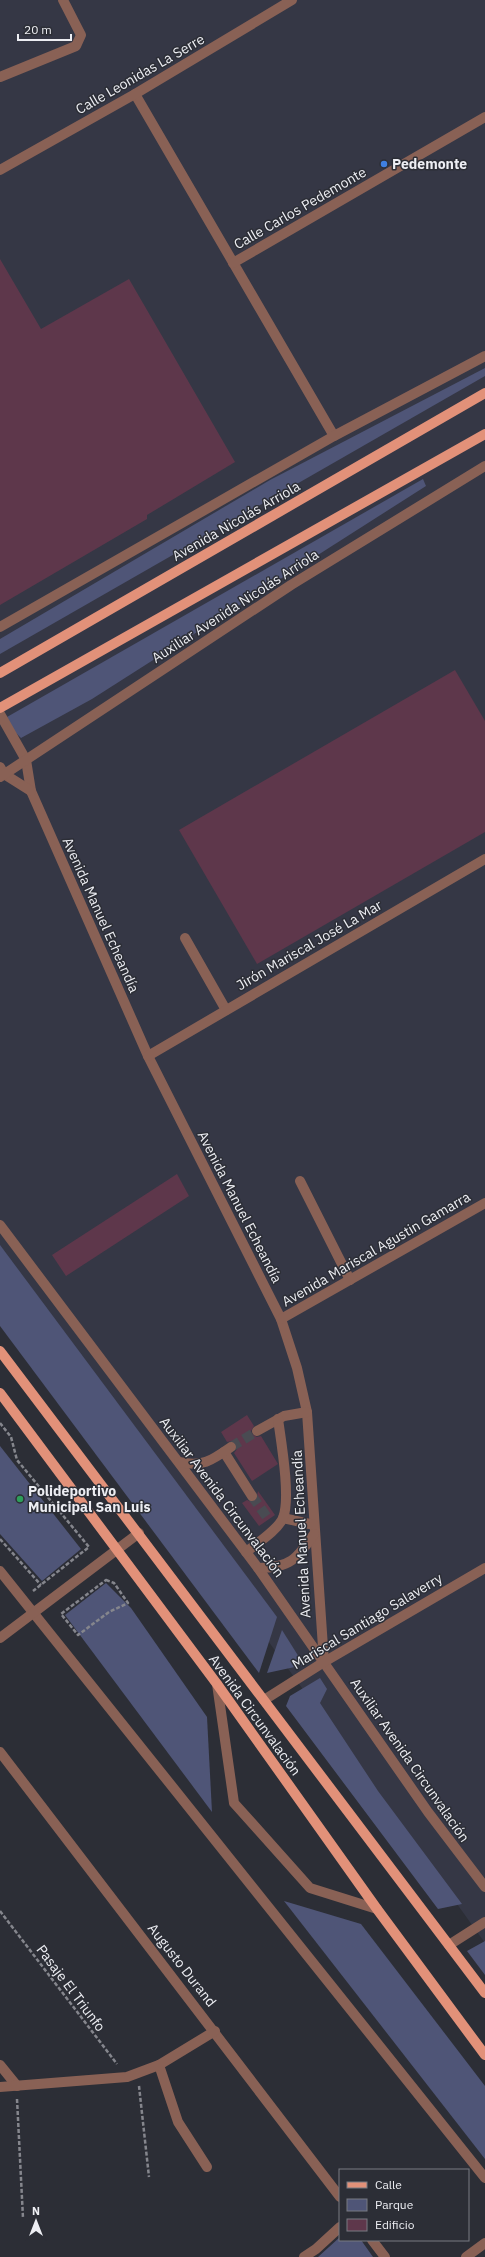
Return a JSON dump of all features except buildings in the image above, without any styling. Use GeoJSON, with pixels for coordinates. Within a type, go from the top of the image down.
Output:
{"type":"FeatureCollection","features":[{"type":"Feature","properties":{"kind":"main road","name":"Avenida Nicolás Arriola"},"geometry":{"type":"LineString","coordinates":[[0,673],[485,393]]}},
{"type":"Feature","properties":{"kind":"main road"},"geometry":{"type":"LineString","coordinates":[[0,708],[485,434]]}},
{"type":"Feature","properties":{"kind":"main road","name":"Avenida Circunvalación"},"geometry":{"type":"LineString","coordinates":[[0,1351],[139,1533],[485,1993]]}},
{"type":"Feature","properties":{"kind":"main road","name":"Avenida Circunvalación"},"geometry":{"type":"LineString","coordinates":[[0,1393],[217,1684],[376,1909],[485,2055]]}},
{"type":"Feature","properties":{"kind":"street"},"geometry":{"type":"LineString","coordinates":[[0,77],[76,46],[81,35],[63,0]]}},
{"type":"Feature","properties":{"kind":"street","name":"Calle Leonidas La Serre"},"geometry":{"type":"LineString","coordinates":[[0,170],[135,94],[292,0]]}},
{"type":"Feature","properties":{"kind":"street"},"geometry":{"type":"LineString","coordinates":[[135,94],[334,436]]}},
{"type":"Feature","properties":{"kind":"street","name":"Calle Carlos Pedemonte"},"geometry":{"type":"LineString","coordinates":[[233,263],[485,117]]}},
{"type":"Feature","properties":{"kind":"street"},"geometry":{"type":"LineString","coordinates":[[0,627],[334,436],[485,356]]}},
{"type":"Feature","properties":{"kind":"street","name":"Auxiliar Avenida Nicolás Arriola"},"geometry":{"type":"LineString","coordinates":[[1,773],[26,760],[291,585],[485,466]]}},
{"type":"Feature","properties":{"kind":"street","name":"Avenida Manuel Echeandía"},"geometry":{"type":"LineString","coordinates":[[0,714],[26,760],[31,792],[148,1056],[281,1319],[297,1368],[307,1412],[324,1662]]}},
{"type":"Feature","properties":{"kind":"street"},"geometry":{"type":"LineString","coordinates":[[1,773],[31,792]]}},
{"type":"Feature","properties":{"kind":"street","name":"Jirón Mariscal José La Mar"},"geometry":{"type":"LineString","coordinates":[[148,1056],[485,859]]}},
{"type":"Feature","properties":{"kind":"street"},"geometry":{"type":"LineString","coordinates":[[185,938],[226,1010]]}},
{"type":"Feature","properties":{"kind":"street"},"geometry":{"type":"LineString","coordinates":[[300,1181],[350,1280]]}},
{"type":"Feature","properties":{"kind":"street","name":"Avenida Mariscal Agustin Gamarra"},"geometry":{"type":"LineString","coordinates":[[281,1319],[485,1203]]}},
{"type":"Feature","properties":{"kind":"street","name":"Auxiliar Avenida Circunvalación"},"geometry":{"type":"LineString","coordinates":[[0,1225],[258,1568],[428,1812],[485,1887]]}},
{"type":"Feature","properties":{"kind":"street"},"geometry":{"type":"LineString","coordinates":[[257,1431],[278,1419],[298,1412],[307,1412]]}},
{"type":"Feature","properties":{"kind":"street"},"geometry":{"type":"LineString","coordinates":[[246,1552],[273,1529],[283,1518],[286,1491],[278,1419]]}},
{"type":"Feature","properties":{"kind":"street"},"geometry":{"type":"LineString","coordinates":[[179,1462],[199,1465],[228,1450],[252,1496]]}},
{"type":"Feature","properties":{"kind":"street"},"geometry":{"type":"LineString","coordinates":[[258,1568],[277,1568],[298,1557],[314,1530],[283,1518]]}},
{"type":"Feature","properties":{"kind":"street"},"geometry":{"type":"LineString","coordinates":[[269,1520],[273,1529]]}},
{"type":"Feature","properties":{"kind":"street"},"geometry":{"type":"LineString","coordinates":[[0,1638],[139,1533]]}},
{"type":"Feature","properties":{"kind":"street","name":"Mariscal Santiago Salaverry"},"geometry":{"type":"LineString","coordinates":[[264,1700],[324,1662],[485,1568]]}},
{"type":"Feature","properties":{"kind":"street"},"geometry":{"type":"LineString","coordinates":[[0,1571],[485,2178]]}},
{"type":"Feature","properties":{"kind":"street"},"geometry":{"type":"LineString","coordinates":[[217,1684],[234,1803],[310,1888],[376,1909]]}},
{"type":"Feature","properties":{"kind":"street","name":"Augusto Durand"},"geometry":{"type":"LineString","coordinates":[[0,1752],[215,2031],[339,2196]]}},
{"type":"Feature","properties":{"kind":"street"},"geometry":{"type":"LineString","coordinates":[[449,1944],[485,1922]]}},
{"type":"Feature","properties":{"kind":"street"},"geometry":{"type":"LineString","coordinates":[[0,2088],[127,2077],[159,2066],[215,2031]]}},
{"type":"Feature","properties":{"kind":"street"},"geometry":{"type":"LineString","coordinates":[[0,2065],[16,2086]]}},
{"type":"Feature","properties":{"kind":"street"},"geometry":{"type":"LineString","coordinates":[[159,2066],[178,2122],[207,2167]]}},
{"type":"Feature","properties":{"kind":"street"},"geometry":{"type":"LineString","coordinates":[[304,2257],[316,2249],[339,2227]]}},
{"type":"Feature","properties":{"kind":"street"},"geometry":{"type":"LineString","coordinates":[[373,2241],[384,2257]]}},
{"type":"Feature","properties":{"kind":"street"},"geometry":{"type":"LineString","coordinates":[[466,2257],[485,2244]]}},
{"type":"Feature","properties":{"kind":"path"},"geometry":{"type":"LineString","coordinates":[[0,1423],[11,1437],[17,1460],[89,1547],[23,1599]]}},
{"type":"Feature","properties":{"kind":"path"},"geometry":{"type":"LineString","coordinates":[[0,1538],[40,1585]]}},
{"type":"Feature","properties":{"kind":"path"},"geometry":{"type":"LineString","coordinates":[[106,1580],[114,1582],[128,1603],[109,1612],[78,1636],[61,1614],[106,1580]]}},
{"type":"Feature","properties":{"kind":"path","name":"Pasaje El Triunfo"},"geometry":{"type":"LineString","coordinates":[[0,1911],[127,2077]]}},
{"type":"Feature","properties":{"kind":"path"},"geometry":{"type":"LineString","coordinates":[[137,2073],[150,2177]]}},
{"type":"Feature","properties":{"kind":"path"},"geometry":{"type":"LineString","coordinates":[[16,2086],[23,2218]]}},
{"type":"Feature","properties":{"kind":"shaded area"},"geometry":{"type":"Polygon","coordinates":[[[0,0],[485,0],[485,1943],[134,1454],[0,1286],[0,0]]]}},
{"type":"Feature","properties":{"kind":"green space"},"geometry":{"type":"Polygon","coordinates":[[[485,368],[485,376],[0,654],[0,639],[270,480],[485,368]]]}},
{"type":"Feature","properties":{"kind":"green space"},"geometry":{"type":"Polygon","coordinates":[[[423,479],[426,486],[92,699],[21,738],[14,731],[7,717],[423,479]]]}},
{"type":"Feature","properties":{"kind":"green space"},"geometry":{"type":"Polygon","coordinates":[[[0,1245],[277,1617],[259,1673],[0,1326],[0,1245]]]}},
{"type":"Feature","properties":{"kind":"green space","name":"Polideportivo Municipal San Luis"},"geometry":{"type":"Polygon","coordinates":[[[0,1446],[81,1549],[42,1581],[0,1534],[0,1446]]]}},
{"type":"Feature","properties":{"kind":"green space"},"geometry":{"type":"Polygon","coordinates":[[[106,1583],[131,1608],[207,1717],[212,1812],[65,1615],[106,1583]]]}},
{"type":"Feature","properties":{"kind":"green space"},"geometry":{"type":"Polygon","coordinates":[[[282,1630],[304,1665],[267,1673],[282,1630]]]}},
{"type":"Feature","properties":{"kind":"green space"},"geometry":{"type":"Polygon","coordinates":[[[320,1678],[327,1689],[320,1703],[378,1791],[462,1904],[438,1909],[286,1706],[290,1696],[320,1678]]]}},
{"type":"Feature","properties":{"kind":"green space"},"geometry":{"type":"Polygon","coordinates":[[[284,1901],[361,1924],[485,2086],[485,2159],[284,1901]]]}},
{"type":"Feature","properties":{"kind":"green space"},"geometry":{"type":"Polygon","coordinates":[[[485,1941],[485,1975],[467,1951],[485,1941]]]}},
{"type":"Feature","properties":{"kind":"green space"},"geometry":{"type":"Polygon","coordinates":[[[339,2238],[339,2241],[362,2241],[373,2257],[318,2257],[339,2238]]]}},
{"type":"Feature","properties":{"kind":"tunnel"},"geometry":{"type":"LineString","coordinates":[[231,1447],[257,1431]]}},
{"type":"Feature","properties":{"kind":"tunnel"},"geometry":{"type":"LineString","coordinates":[[252,1496],[269,1520]]}},
{"type":"Feature","properties":{"kind":"place","name":"Pedemonte"},"geometry":{"type":"Point","coordinates":[384,164]}},
{"type":"Feature","properties":{"kind":"place","name":"Polideportivo Municipal San Luis"},"geometry":{"type":"Point","coordinates":[20,1499]}}]}
